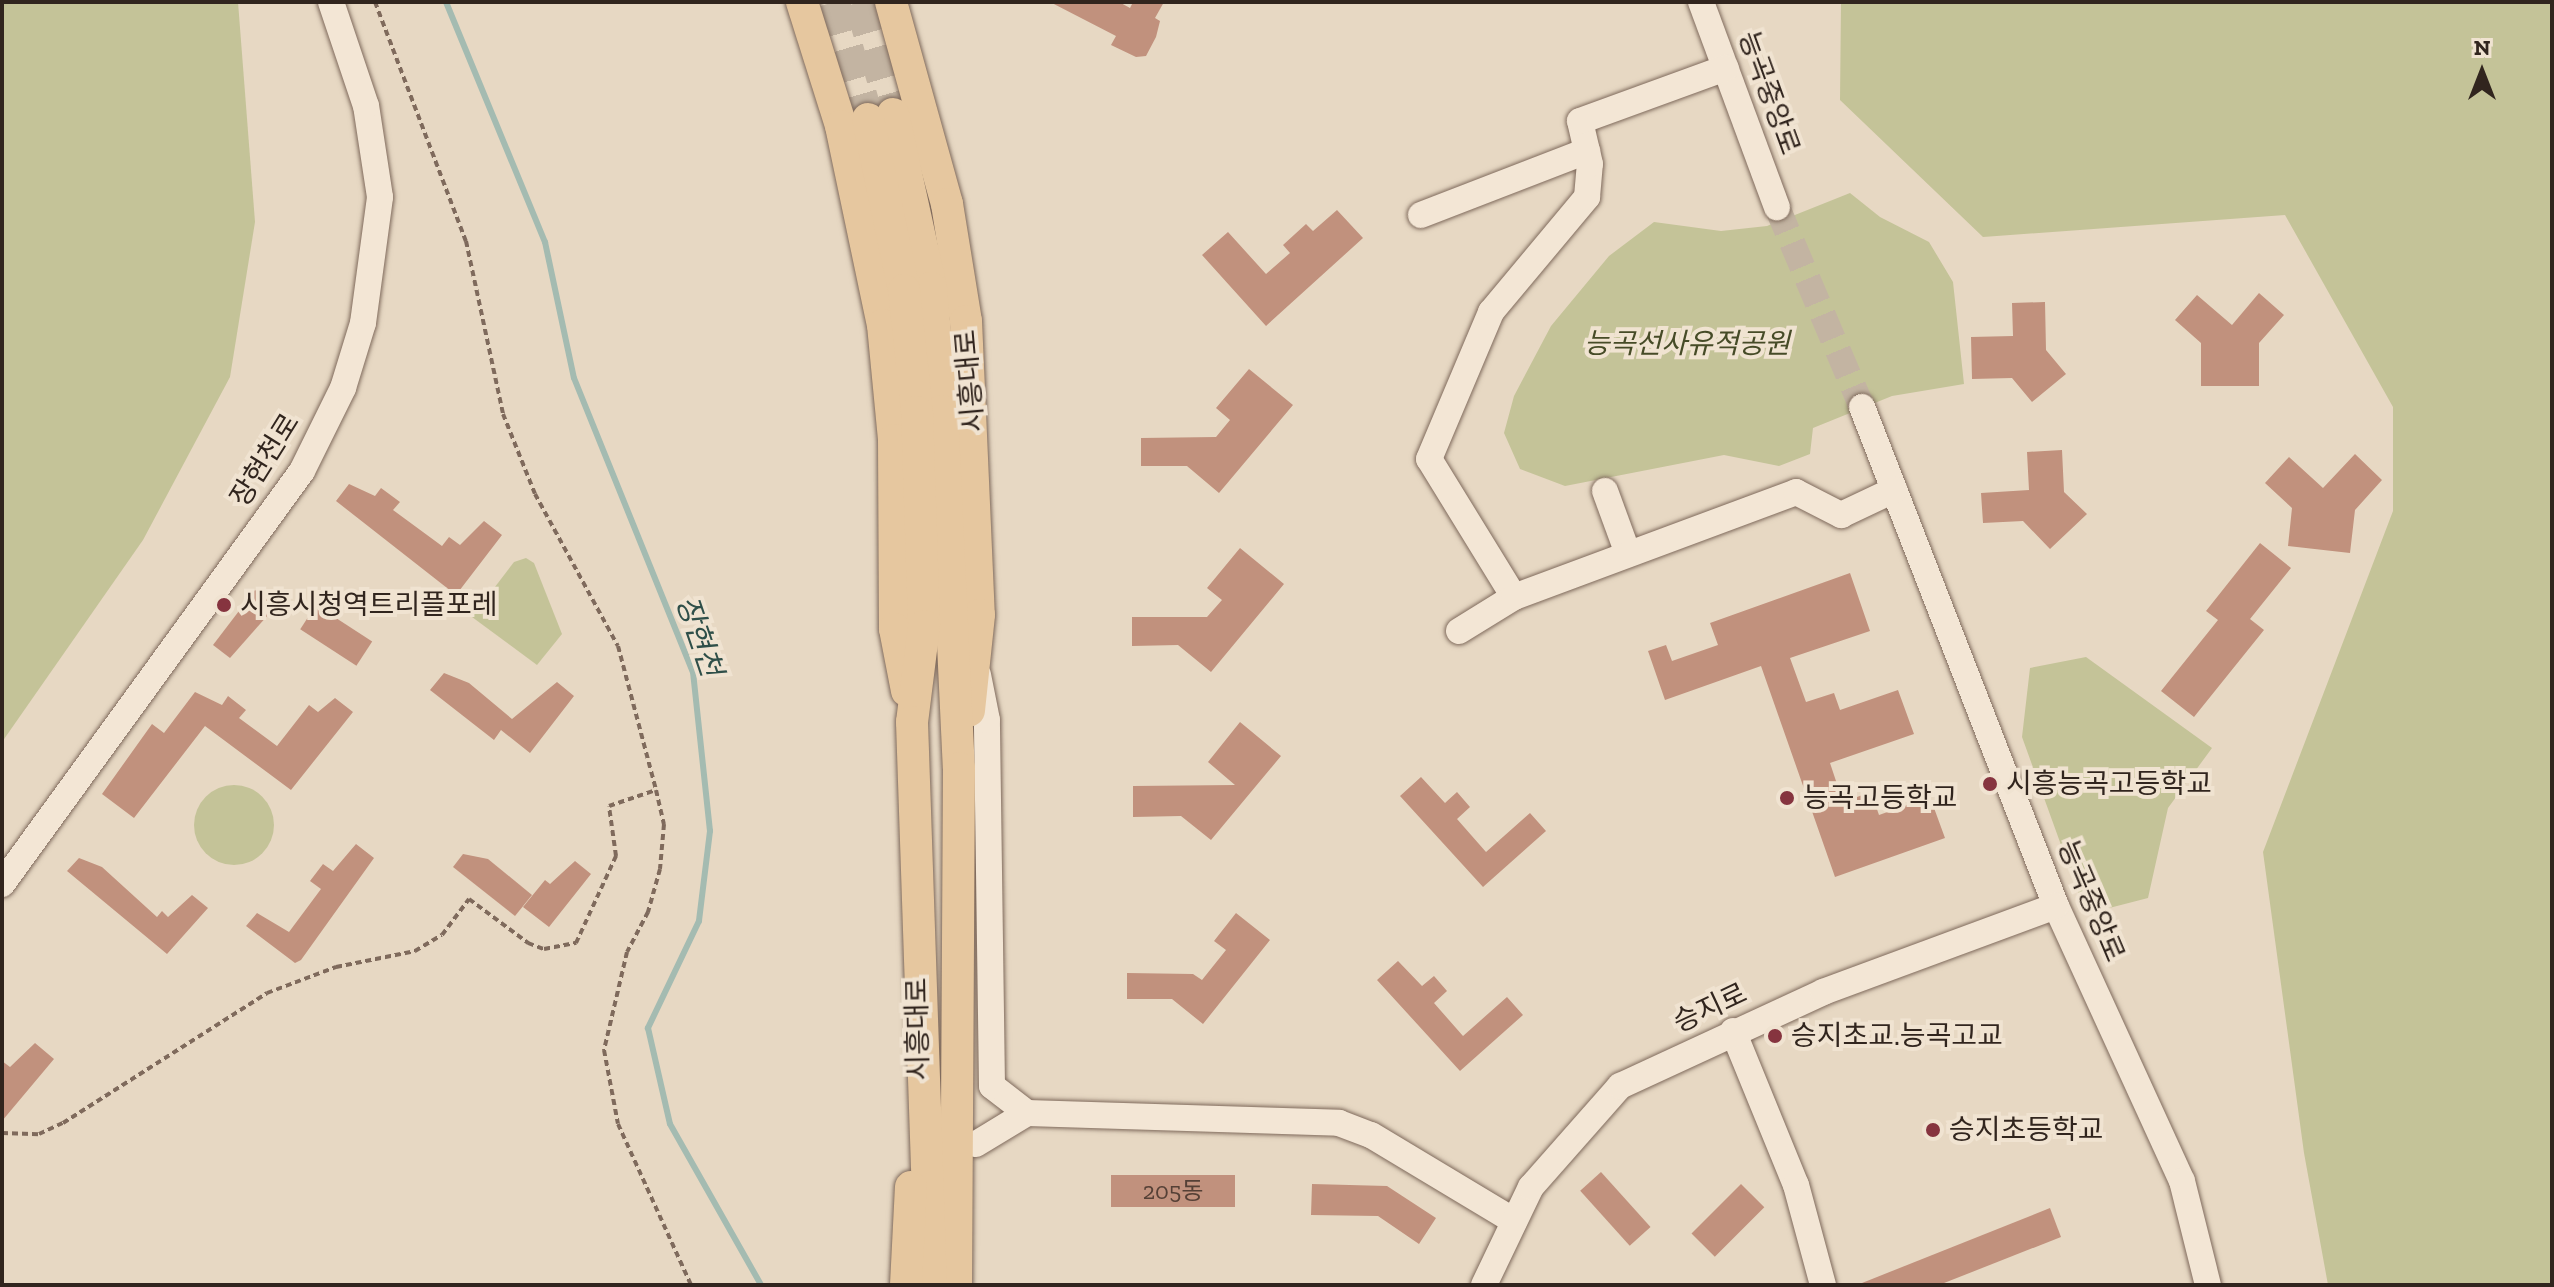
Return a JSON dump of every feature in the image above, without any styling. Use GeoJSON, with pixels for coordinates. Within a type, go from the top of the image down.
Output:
{"type":"FeatureCollection","features":[{"type":"Feature","properties":{"kind":"main road","name":"시흥대로"},"geometry":{"type":"LineString","coordinates":[[802,2],[841,126],[883,325],[894,440],[895,629],[912,722]]}},
{"type":"Feature","properties":{"kind":"main road","name":"시흥대로"},"geometry":{"type":"LineString","coordinates":[[891,2],[941,177],[966,321],[976,445],[976,666],[959,768]]}},
{"type":"Feature","properties":{"kind":"main road","name":"시흥대로"},"geometry":{"type":"LineString","coordinates":[[931,1285],[920,1097],[912,722],[924,626],[917,412],[880,116],[931,288],[959,768],[960,1051],[956,1285]]}},
{"type":"Feature","properties":{"kind":"main road","name":"시흥대로"},"geometry":{"type":"LineString","coordinates":[[960,1051],[976,1144],[977,1285]]}},
{"type":"Feature","properties":{"kind":"main road","name":"시흥대로"},"geometry":{"type":"LineString","coordinates":[[906,1285],[920,1097]]}},
{"type":"Feature","properties":{"kind":"street","name":"장현천로"},"geometry":{"type":"LineString","coordinates":[[2,884],[302,471],[343,388],[366,308],[380,197],[366,106],[331,2]]}},
{"type":"Feature","properties":{"kind":"street","name":"능곡중앙로"},"geometry":{"type":"LineString","coordinates":[[1701,2],[1777,207]]}},
{"type":"Feature","properties":{"kind":"street"},"geometry":{"type":"LineString","coordinates":[[1514,597],[1429,459],[1491,312],[1587,197],[1587,151],[1580,121],[1726,68]]}},
{"type":"Feature","properties":{"kind":"street"},"geometry":{"type":"LineString","coordinates":[[1421,215],[1587,151]]}},
{"type":"Feature","properties":{"kind":"street","name":"능곡중앙로"},"geometry":{"type":"LineString","coordinates":[[1862,407],[2056,906],[2182,1181],[2208,1285]]}},
{"type":"Feature","properties":{"kind":"street"},"geometry":{"type":"LineString","coordinates":[[1459,631],[1514,597],[1796,492],[1841,515],[1894,490]]}},
{"type":"Feature","properties":{"kind":"street"},"geometry":{"type":"LineString","coordinates":[[1605,491],[1628,554]]}},
{"type":"Feature","properties":{"kind":"street"},"geometry":{"type":"LineString","coordinates":[[976,666],[987,720],[992,1086],[1027,1113]]}},
{"type":"Feature","properties":{"kind":"street","name":"승지로"},"geometry":{"type":"LineString","coordinates":[[1484,1285],[1531,1187],[1620,1086],[1733,1031],[2056,906]]}},
{"type":"Feature","properties":{"kind":"street"},"geometry":{"type":"LineString","coordinates":[[1733,1031],[1796,1185],[1823,1285]]}},
{"type":"Feature","properties":{"kind":"street"},"geometry":{"type":"LineString","coordinates":[[976,1144],[1027,1113],[1339,1123],[1371,1135],[1514,1221]]}},
{"type":"Feature","properties":{"kind":"path"},"geometry":{"type":"LineString","coordinates":[[375,2],[462,228],[503,414],[535,494],[618,646],[656,790],[664,824],[660,869],[648,912],[627,952],[604,1050],[618,1124],[691,1285]]}},
{"type":"Feature","properties":{"kind":"path"},"geometry":{"type":"LineString","coordinates":[[2,1133],[39,1134],[63,1123],[267,993],[336,967],[415,951],[442,935],[469,899],[528,943],[544,949],[576,943],[616,856],[609,806],[656,790]]}},
{"type":"Feature","properties":{"kind":"green space"},"geometry":{"type":"Polygon","coordinates":[[[2,2],[238,2],[255,222],[230,377],[143,540],[2,742],[2,2]]]}},
{"type":"Feature","properties":{"kind":"green space"},"geometry":{"type":"Polygon","coordinates":[[[1841,2],[2552,2],[2552,1285],[2328,1285],[2304,1153],[2263,852],[2393,511],[2393,407],[2285,215],[1983,237],[1840,100],[1841,2]]]}},
{"type":"Feature","properties":{"kind":"green space","name":"능곡선사유적공원"},"geometry":{"type":"Polygon","coordinates":[[[1850,193],[1880,217],[1929,242],[1953,282],[1964,384],[1892,396],[1813,428],[1810,454],[1779,466],[1724,455],[1565,486],[1520,469],[1504,433],[1514,396],[1551,326],[1609,256],[1654,222],[1721,231],[1767,226],[1850,193]]]}},
{"type":"Feature","properties":{"kind":"green space"},"geometry":{"type":"Polygon","coordinates":[[[526,558],[534,563],[562,634],[537,665],[472,617],[514,562],[526,558]]]}},
{"type":"Feature","properties":{"kind":"green space"},"geometry":{"type":"Polygon","coordinates":[[[2086,657],[2212,748],[2168,808],[2148,898],[2086,914],[2022,737],[2030,668],[2086,657]]]}},
{"type":"Feature","properties":{"kind":"green space"},"geometry":{"type":"Polygon","coordinates":[[[234,785],[249,788],[262,797],[271,810],[274,825],[271,840],[262,853],[249,862],[234,865],[219,862],[206,853],[197,840],[194,825],[197,810],[206,797],[219,788],[234,785]]]}},
{"type":"Feature","properties":{"kind":"building"},"geometry":{"type":"Polygon","coordinates":[[[1050,2],[1119,2],[1130,8],[1133,2],[1164,2],[1155,18],[1160,21],[1156,37],[1146,56],[1136,57],[1111,45],[1116,36],[1050,2]]]}},
{"type":"Feature","properties":{"kind":"building"},"geometry":{"type":"Polygon","coordinates":[[[1337,210],[1363,238],[1266,326],[1202,255],[1228,232],[1266,274],[1290,253],[1283,245],[1306,224],[1313,231],[1337,210]]]}},
{"type":"Feature","properties":{"kind":"building"},"geometry":{"type":"Polygon","coordinates":[[[2259,293],[2284,315],[2259,343],[2259,386],[2201,386],[2201,343],[2175,320],[2197,295],[2232,325],[2259,293]]]}},
{"type":"Feature","properties":{"kind":"building"},"geometry":{"type":"Polygon","coordinates":[[[2045,302],[2046,350],[2066,374],[2032,402],[2012,378],[1972,379],[1971,337],[2013,336],[2012,303],[2045,302]]]}},
{"type":"Feature","properties":{"kind":"building"},"geometry":{"type":"Polygon","coordinates":[[[1249,369],[1293,405],[1219,493],[1187,466],[1141,466],[1141,438],[1216,437],[1230,420],[1216,408],[1249,369]]]}},
{"type":"Feature","properties":{"kind":"building"},"geometry":{"type":"Polygon","coordinates":[[[2062,450],[2064,492],[2087,514],[2050,549],[2023,521],[1983,523],[1981,493],[2029,490],[2027,452],[2062,450]]]}},
{"type":"Feature","properties":{"kind":"building"},"geometry":{"type":"Polygon","coordinates":[[[2355,454],[2382,480],[2355,510],[2350,553],[2288,546],[2292,508],[2265,483],[2289,457],[2323,488],[2355,454]]]}},
{"type":"Feature","properties":{"kind":"building"},"geometry":{"type":"Polygon","coordinates":[[[349,484],[375,496],[381,488],[400,502],[393,510],[442,546],[449,537],[460,545],[484,521],[502,535],[456,595],[336,501],[349,484]]]}},
{"type":"Feature","properties":{"kind":"building"},"geometry":{"type":"Polygon","coordinates":[[[2260,543],[2291,568],[2250,619],[2264,630],[2194,717],[2161,691],[2218,620],[2206,611],[2260,543]]]}},
{"type":"Feature","properties":{"kind":"building"},"geometry":{"type":"Polygon","coordinates":[[[1240,548],[1284,584],[1211,672],[1178,645],[1132,646],[1132,617],[1207,617],[1222,600],[1207,588],[1240,548]]]}},
{"type":"Feature","properties":{"kind":"building"},"geometry":{"type":"Polygon","coordinates":[[[1850,573],[1870,631],[1790,658],[1806,702],[1834,693],[1840,710],[1898,690],[1914,734],[1830,763],[1843,802],[1871,792],[1879,815],[1930,797],[1945,838],[1835,877],[1761,666],[1665,700],[1648,651],[1666,645],[1672,661],[1718,645],[1710,623],[1850,573]]]}},
{"type":"Feature","properties":{"kind":"building"},"geometry":{"type":"Polygon","coordinates":[[[255,590],[276,606],[230,658],[213,645],[255,590]]]}},
{"type":"Feature","properties":{"kind":"building"},"geometry":{"type":"Polygon","coordinates":[[[316,605],[372,641],[356,666],[300,629],[316,605]]]}},
{"type":"Feature","properties":{"kind":"building"},"geometry":{"type":"Polygon","coordinates":[[[444,673],[469,683],[512,719],[557,682],[574,696],[530,753],[501,730],[494,740],[430,690],[444,673]]]}},
{"type":"Feature","properties":{"kind":"building"},"geometry":{"type":"Polygon","coordinates":[[[195,692],[222,705],[228,696],[246,710],[239,718],[277,746],[309,705],[318,712],[335,698],[353,712],[291,790],[205,726],[134,818],[102,794],[152,724],[164,733],[195,692]]]}},
{"type":"Feature","properties":{"kind":"building"},"geometry":{"type":"Polygon","coordinates":[[[1240,722],[1281,756],[1211,840],[1181,816],[1133,817],[1133,786],[1235,785],[1208,762],[1240,722]]]}},
{"type":"Feature","properties":{"kind":"building"},"geometry":{"type":"Polygon","coordinates":[[[1421,777],[1445,803],[1457,792],[1470,807],[1457,819],[1486,852],[1530,813],[1546,831],[1483,887],[1400,796],[1421,777]]]}},
{"type":"Feature","properties":{"kind":"building"},"geometry":{"type":"Polygon","coordinates":[[[356,844],[374,858],[301,960],[295,963],[246,926],[257,913],[289,932],[321,889],[310,881],[323,864],[333,871],[356,844]]]}},
{"type":"Feature","properties":{"kind":"building"},"geometry":{"type":"Polygon","coordinates":[[[463,854],[488,859],[532,895],[515,916],[453,867],[463,854]]]}},
{"type":"Feature","properties":{"kind":"building"},"geometry":{"type":"Polygon","coordinates":[[[79,858],[102,867],[157,917],[162,911],[168,917],[192,895],[208,908],[167,954],[67,871],[79,858]]]}},
{"type":"Feature","properties":{"kind":"building"},"geometry":{"type":"Polygon","coordinates":[[[575,861],[591,874],[549,927],[523,907],[545,880],[550,884],[575,861]]]}},
{"type":"Feature","properties":{"kind":"building"},"geometry":{"type":"Polygon","coordinates":[[[1236,913],[1270,940],[1203,1024],[1172,999],[1127,999],[1127,973],[1193,974],[1202,980],[1226,950],[1214,941],[1236,913]]]}},
{"type":"Feature","properties":{"kind":"building"},"geometry":{"type":"Polygon","coordinates":[[[1398,961],[1422,986],[1434,976],[1447,991],[1434,1003],[1463,1036],[1507,997],[1523,1015],[1460,1071],[1377,980],[1398,961]]]}},
{"type":"Feature","properties":{"kind":"building"},"geometry":{"type":"Polygon","coordinates":[[[35,1043],[54,1059],[2,1121],[2,1061],[10,1067],[35,1043]]]}},
{"type":"Feature","properties":{"kind":"building"},"geometry":{"type":"Polygon","coordinates":[[[1601,1172],[1651,1227],[1630,1246],[1580,1191],[1601,1172]]]}},
{"type":"Feature","properties":{"kind":"building"},"geometry":{"type":"Polygon","coordinates":[[[1111,1175],[1235,1175],[1235,1207],[1111,1207],[1111,1175]]]}},
{"type":"Feature","properties":{"kind":"building"},"geometry":{"type":"Polygon","coordinates":[[[1312,1184],[1387,1186],[1436,1218],[1419,1244],[1378,1216],[1311,1215],[1312,1184]]]}},
{"type":"Feature","properties":{"kind":"building"},"geometry":{"type":"Polygon","coordinates":[[[1741,1184],[1764,1207],[1715,1257],[1692,1233],[1741,1184]]]}},
{"type":"Feature","properties":{"kind":"building"},"geometry":{"type":"Polygon","coordinates":[[[2050,1208],[2061,1237],[1939,1285],[1857,1285],[2050,1208]]]}},
{"type":"Feature","properties":{"kind":"waterway","name":"장현천"},"geometry":{"type":"LineString","coordinates":[[446,2],[545,242],[574,378],[693,672],[710,831],[699,921],[648,1028],[670,1124],[761,1285]]}},
{"type":"Feature","properties":{"kind":"tunnel"},"geometry":{"type":"LineString","coordinates":[[834,2],[868,119]]}},
{"type":"Feature","properties":{"kind":"tunnel"},"geometry":{"type":"LineString","coordinates":[[860,2],[893,114]]}},
{"type":"Feature","properties":{"kind":"tunnel"},"geometry":{"type":"LineString","coordinates":[[1777,207],[1862,407]]}},
{"type":"Feature","properties":{"kind":"place","name":"시흥시청역트리플포레"},"geometry":{"type":"Point","coordinates":[224,605]}},
{"type":"Feature","properties":{"kind":"place","name":"시흥능곡고등학교"},"geometry":{"type":"Point","coordinates":[1990,784]}},
{"type":"Feature","properties":{"kind":"place","name":"능곡고등학교"},"geometry":{"type":"Point","coordinates":[1787,798]}},
{"type":"Feature","properties":{"kind":"place","name":"승지초교.능곡고교"},"geometry":{"type":"Point","coordinates":[1775,1036]}},
{"type":"Feature","properties":{"kind":"place","name":"승지초등학교"},"geometry":{"type":"Point","coordinates":[1933,1130]}}]}
